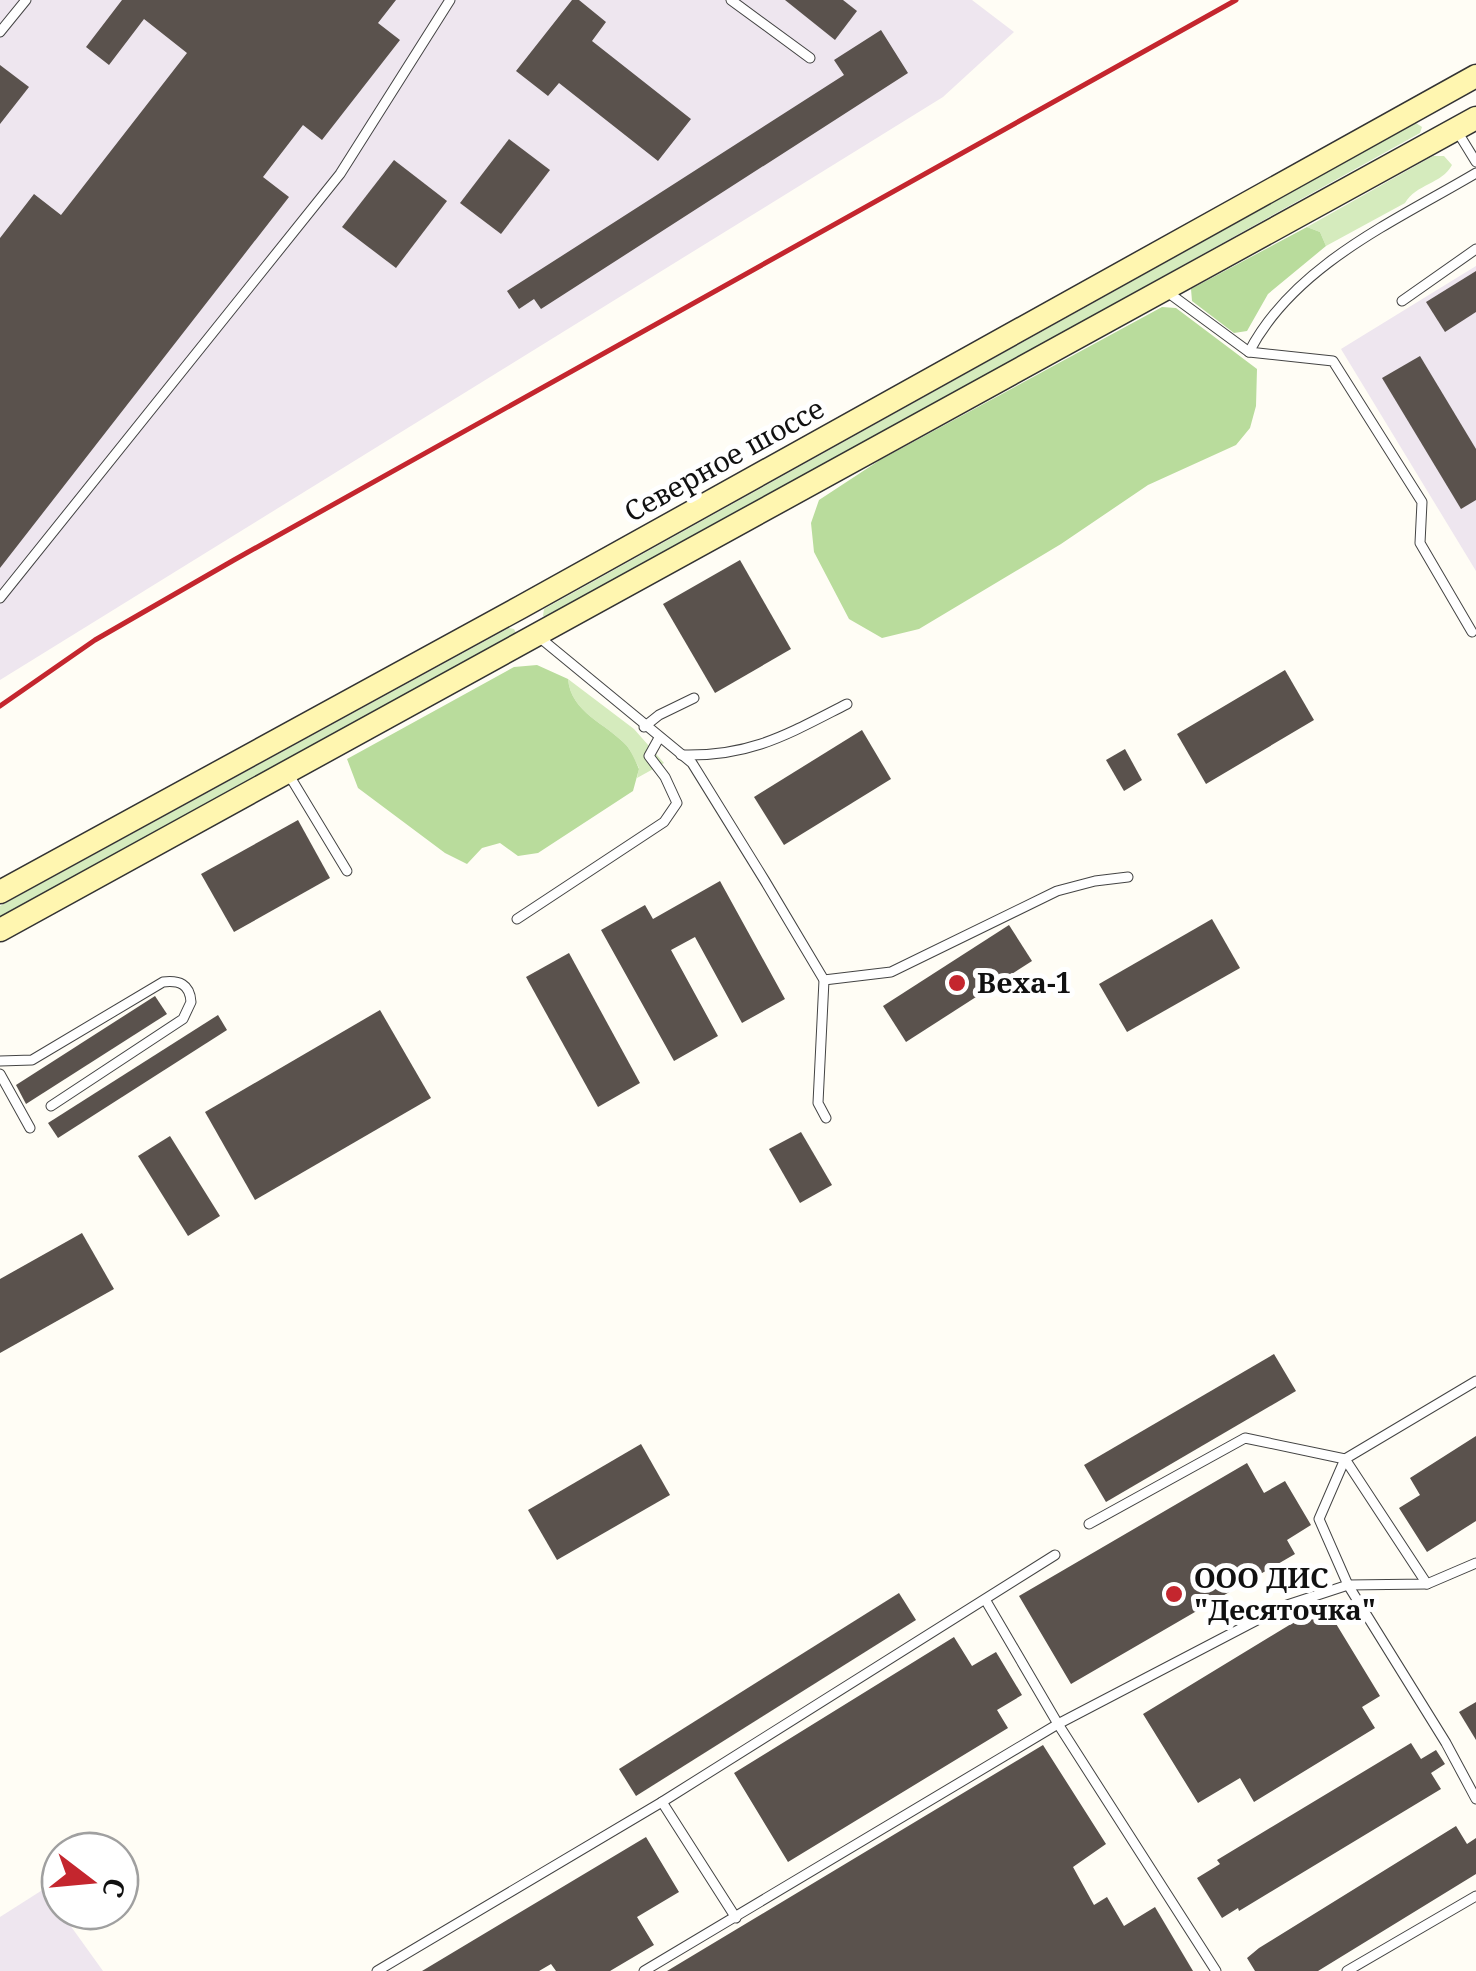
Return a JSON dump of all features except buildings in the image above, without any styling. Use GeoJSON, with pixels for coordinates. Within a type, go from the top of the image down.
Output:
{"type":"FeatureCollection","features":[{"type":"Feature","properties":{"kind":"main road","name":"Северное шоссе"},"geometry":{"type":"LineString","coordinates":[[0,892],[1476,76]]}},
{"type":"Feature","properties":{"kind":"main road"},"geometry":{"type":"LineString","coordinates":[[0,930],[1466,123],[1436,98]]}},
{"type":"Feature","properties":{"kind":"main road"},"geometry":{"type":"LineString","coordinates":[[521,607],[536,636]]}},
{"type":"Feature","properties":{"kind":"lane"},"geometry":{"type":"LineString","coordinates":[[0,32],[26,0]]}},
{"type":"Feature","properties":{"kind":"lane"},"geometry":{"type":"LineString","coordinates":[[0,598],[340,174],[450,0]]}},
{"type":"Feature","properties":{"kind":"lane"},"geometry":{"type":"LineString","coordinates":[[731,0],[810,58]]}},
{"type":"Feature","properties":{"kind":"lane"},"geometry":{"type":"LineString","coordinates":[[1466,123],[1476,162]]}},
{"type":"Feature","properties":{"kind":"lane"},"geometry":{"type":"LineString","coordinates":[[1249,352],[1282,303],[1343,252],[1476,173]]}},
{"type":"Feature","properties":{"kind":"lane"},"geometry":{"type":"LineString","coordinates":[[1402,301],[1476,249]]}},
{"type":"Feature","properties":{"kind":"lane"},"geometry":{"type":"LineString","coordinates":[[1164,290],[1249,352],[1332,361],[1422,502],[1420,543],[1472,632]]}},
{"type":"Feature","properties":{"kind":"lane"},"geometry":{"type":"LineString","coordinates":[[536,636],[692,764],[824,980],[818,1103],[826,1118]]}},
{"type":"Feature","properties":{"kind":"lane"},"geometry":{"type":"LineString","coordinates":[[644,727],[658,715],[694,698]]}},
{"type":"Feature","properties":{"kind":"lane"},"geometry":{"type":"LineString","coordinates":[[681,755],[712,756],[764,746],[848,704]]}},
{"type":"Feature","properties":{"kind":"lane"},"geometry":{"type":"LineString","coordinates":[[516,919],[664,822],[677,803],[665,776],[648,756],[659,738]]}},
{"type":"Feature","properties":{"kind":"lane"},"geometry":{"type":"LineString","coordinates":[[288,772],[347,871]]}},
{"type":"Feature","properties":{"kind":"lane"},"geometry":{"type":"LineString","coordinates":[[824,980],[891,972],[1057,891],[1128,877]]}},
{"type":"Feature","properties":{"kind":"lane"},"geometry":{"type":"LineString","coordinates":[[0,1061],[32,1060],[163,982],[186,986],[191,1002],[183,1019],[51,1106]]}},
{"type":"Feature","properties":{"kind":"lane"},"geometry":{"type":"LineString","coordinates":[[0,1074],[30,1128]]}},
{"type":"Feature","properties":{"kind":"lane"},"geometry":{"type":"LineString","coordinates":[[1476,1381],[1345,1459],[1319,1520],[1348,1585],[1476,1799]]}},
{"type":"Feature","properties":{"kind":"lane"},"geometry":{"type":"LineString","coordinates":[[1089,1524],[1246,1438],[1345,1459],[1427,1584]]}},
{"type":"Feature","properties":{"kind":"lane"},"geometry":{"type":"LineString","coordinates":[[377,1971],[662,1802],[1055,1555]]}},
{"type":"Feature","properties":{"kind":"lane"},"geometry":{"type":"LineString","coordinates":[[644,1971],[1058,1724],[1284,1606],[1348,1585],[1427,1584],[1476,1563]]}},
{"type":"Feature","properties":{"kind":"lane"},"geometry":{"type":"LineString","coordinates":[[986,1600],[1058,1724],[1216,1971]]}},
{"type":"Feature","properties":{"kind":"lane"},"geometry":{"type":"LineString","coordinates":[[662,1802],[736,1918]]}},
{"type":"Feature","properties":{"kind":"lane"},"geometry":{"type":"LineString","coordinates":[[1348,1971],[1476,1896]]}},
{"type":"Feature","properties":{"kind":"shaded area"},"geometry":{"type":"Polygon","coordinates":[[[0,0],[972,0],[1014,32],[943,97],[0,680],[0,0]]]}},
{"type":"Feature","properties":{"kind":"shaded area"},"geometry":{"type":"Polygon","coordinates":[[[1476,266],[1476,571],[1341,349],[1476,266]]]}},
{"type":"Feature","properties":{"kind":"shaded area"},"geometry":{"type":"Polygon","coordinates":[[[40,1892],[40,1931],[74,1931],[103,1971],[0,1971],[0,1917],[40,1892]]]}},
{"type":"Feature","properties":{"kind":"green space"},"geometry":{"type":"Polygon","coordinates":[[[1416,123],[1422,127],[1420,133],[548,619],[543,616],[544,609],[1416,123]]]}},
{"type":"Feature","properties":{"kind":"green space"},"geometry":{"type":"Polygon","coordinates":[[[1433,156],[1444,156],[1452,165],[1405,203],[1326,246],[1320,232],[1307,227],[1433,156]]]}},
{"type":"Feature","properties":{"kind":"green space"},"geometry":{"type":"Polygon","coordinates":[[[1307,227],[1320,232],[1326,246],[1268,294],[1247,331],[1234,333],[1192,301],[1191,289],[1307,227]]]}},
{"type":"Feature","properties":{"kind":"green space"},"geometry":{"type":"Polygon","coordinates":[[[1162,307],[1176,308],[1257,369],[1256,406],[1250,428],[1236,445],[1148,485],[1061,544],[919,629],[882,638],[849,619],[814,552],[811,523],[819,500],[880,460],[1162,307]]]}},
{"type":"Feature","properties":{"kind":"green space"},"geometry":{"type":"Polygon","coordinates":[[[509,628],[516,633],[0,919],[0,906],[509,628]]]}},
{"type":"Feature","properties":{"kind":"green space"},"geometry":{"type":"Polygon","coordinates":[[[537,665],[568,679],[582,709],[627,746],[639,769],[633,791],[538,853],[518,856],[500,843],[482,848],[467,864],[445,853],[358,788],[347,759],[514,667],[537,665]]]}},
{"type":"Feature","properties":{"kind":"green space"},"geometry":{"type":"Polygon","coordinates":[[[568,679],[634,729],[664,763],[637,778],[639,768],[629,748],[582,709],[568,679]]]}},
{"type":"Feature","properties":{"kind":"railway"},"geometry":{"type":"LineString","coordinates":[[0,706],[95,640],[234,560],[1236,0]]}},
{"type":"Feature","properties":{"kind":"place","name":"Веха-1"},"geometry":{"type":"Point","coordinates":[957,983]}},
{"type":"Feature","properties":{"kind":"place","name":"ООО ДИС \"Десяточка\""},"geometry":{"type":"Point","coordinates":[1174,1594]}}]}
